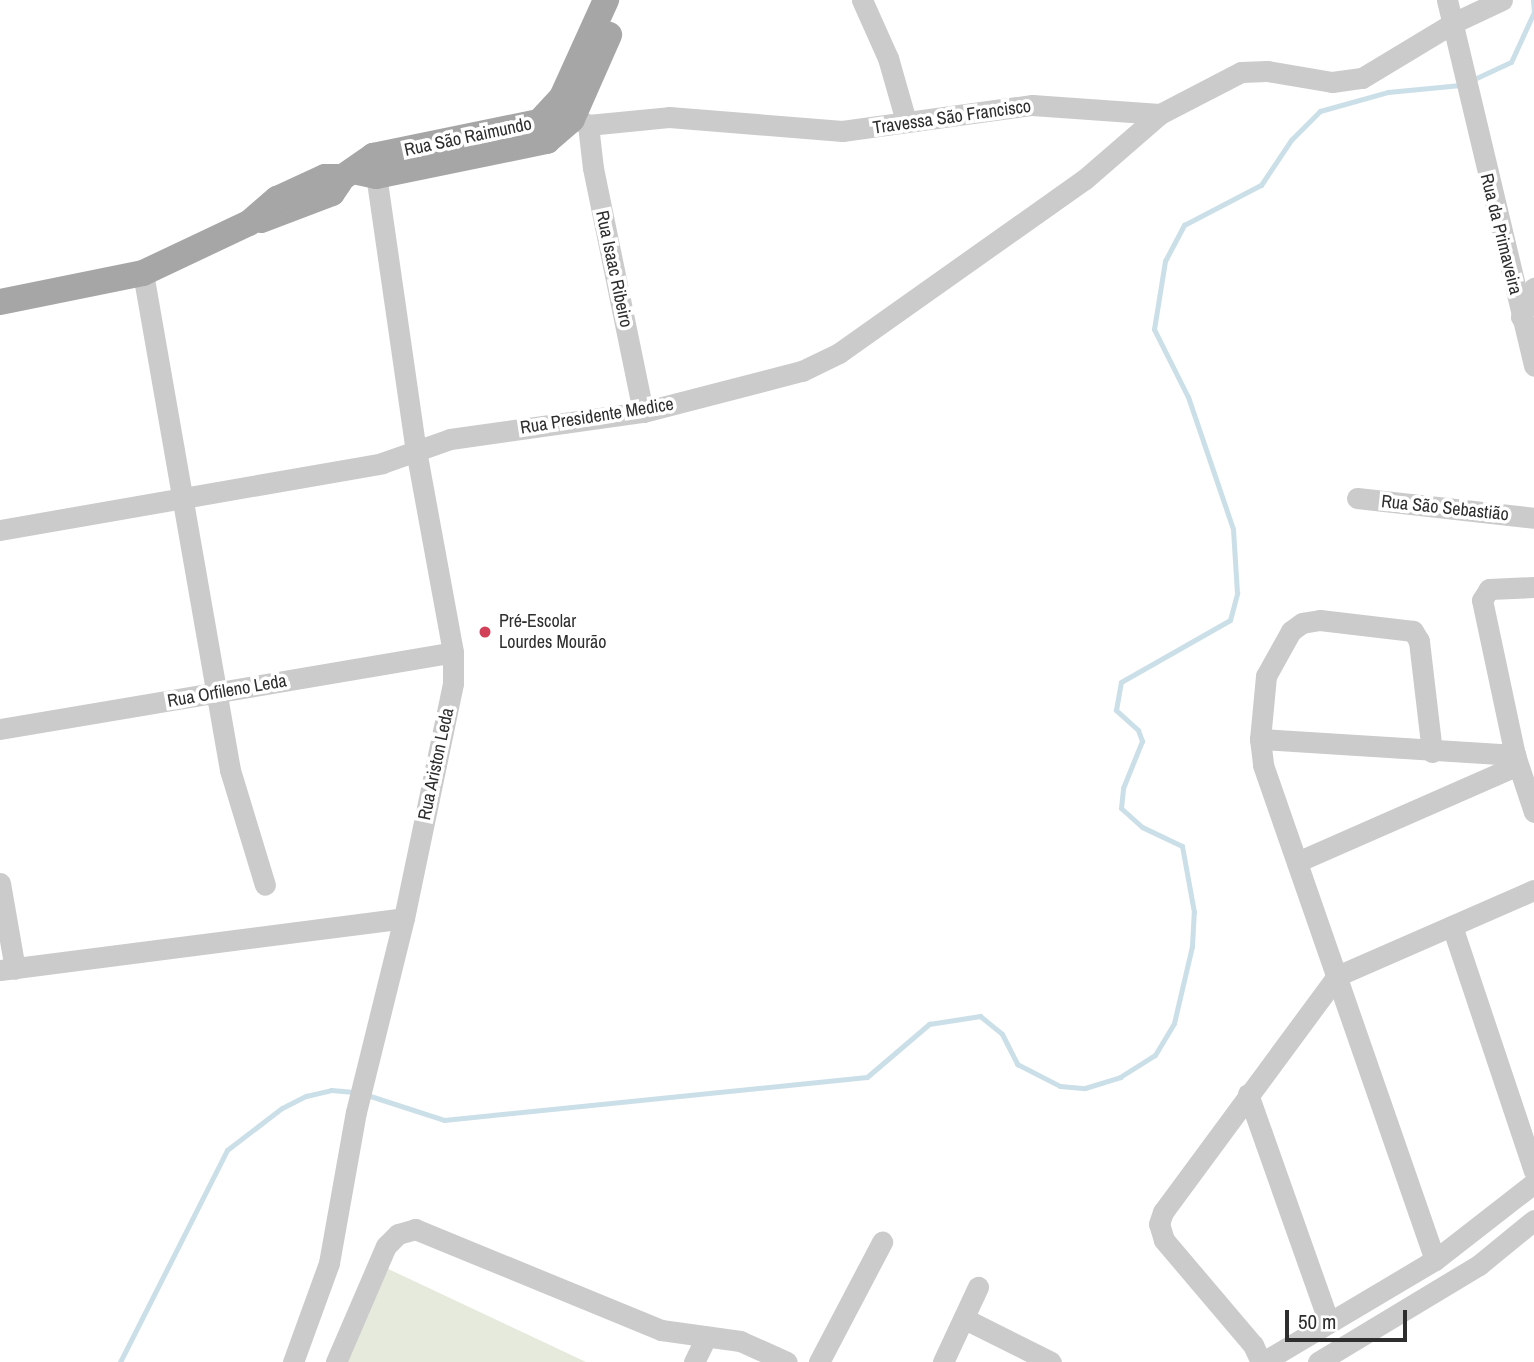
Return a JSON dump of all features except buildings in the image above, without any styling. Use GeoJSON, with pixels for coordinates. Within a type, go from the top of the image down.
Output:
{"type":"FeatureCollection","features":[{"type":"Feature","properties":{"kind":"main road"},"geometry":{"type":"LineString","coordinates":[[569,121],[606,0]]}},
{"type":"Feature","properties":{"kind":"main road"},"geometry":{"type":"LineString","coordinates":[[569,121],[624,0]]}},
{"type":"Feature","properties":{"kind":"main road","name":"Rua São Raimundo"},"geometry":{"type":"LineString","coordinates":[[0,302],[143,273],[249,223],[277,198],[325,177],[526,127],[569,121]]}},
{"type":"Feature","properties":{"kind":"street","name":"Rua da Primaveira"},"geometry":{"type":"LineString","coordinates":[[1447,0],[1468,101],[1534,366]]}},
{"type":"Feature","properties":{"kind":"street"},"geometry":{"type":"LineString","coordinates":[[859,2],[888,58],[906,121]]}},
{"type":"Feature","properties":{"kind":"street"},"geometry":{"type":"LineString","coordinates":[[1160,114],[1241,72],[1267,71],[1332,82],[1362,78],[1454,31],[1494,4]]}},
{"type":"Feature","properties":{"kind":"street","name":"Travessa São Francisco"},"geometry":{"type":"LineString","coordinates":[[569,121],[669,117],[842,131],[1031,105],[1160,114]]}},
{"type":"Feature","properties":{"kind":"street","name":"Rua Presidente Medice"},"geometry":{"type":"LineString","coordinates":[[0,530],[382,463],[450,439],[643,412],[802,371],[839,353],[1085,179],[1160,114]]}},
{"type":"Feature","properties":{"kind":"street","name":"Rua Isaac Ribeiro"},"geometry":{"type":"LineString","coordinates":[[569,121],[593,168],[643,412]]}},
{"type":"Feature","properties":{"kind":"street","name":"Rua Ariston Leda"},"geometry":{"type":"LineString","coordinates":[[293,1362],[329,1263],[356,1112],[404,918],[453,683],[453,652],[361,170]]}},
{"type":"Feature","properties":{"kind":"street"},"geometry":{"type":"LineString","coordinates":[[143,273],[180,498],[237,802],[265,885]]}},
{"type":"Feature","properties":{"kind":"street"},"geometry":{"type":"LineString","coordinates":[[1521,317],[1534,288]]}},
{"type":"Feature","properties":{"kind":"street","name":"Rua São Sebastião"},"geometry":{"type":"LineString","coordinates":[[1357,498],[1534,518]]}},
{"type":"Feature","properties":{"kind":"street"},"geometry":{"type":"LineString","coordinates":[[1534,587],[1489,589],[1482,600],[1517,760],[1534,812]]}},
{"type":"Feature","properties":{"kind":"street"},"geometry":{"type":"LineString","coordinates":[[1432,752],[1417,636],[1401,627],[1320,620],[1296,626],[1268,668],[1260,739],[1266,777],[1435,1260]]}},
{"type":"Feature","properties":{"kind":"street","name":"Rua Orfileno Leda"},"geometry":{"type":"LineString","coordinates":[[0,729],[453,652]]}},
{"type":"Feature","properties":{"kind":"street"},"geometry":{"type":"LineString","coordinates":[[1260,739],[1517,760]]}},
{"type":"Feature","properties":{"kind":"street"},"geometry":{"type":"LineString","coordinates":[[1297,862],[1517,760]]}},
{"type":"Feature","properties":{"kind":"street"},"geometry":{"type":"LineString","coordinates":[[0,883],[8,970],[404,918]]}},
{"type":"Feature","properties":{"kind":"street"},"geometry":{"type":"LineString","coordinates":[[1534,890],[1337,976],[1163,1212],[1159,1230],[1254,1345],[1262,1362],[1328,1320],[1435,1260],[1534,1183]]}},
{"type":"Feature","properties":{"kind":"street"},"geometry":{"type":"LineString","coordinates":[[1452,926],[1534,1171]]}},
{"type":"Feature","properties":{"kind":"street"},"geometry":{"type":"LineString","coordinates":[[1248,1094],[1328,1320]]}},
{"type":"Feature","properties":{"kind":"street"},"geometry":{"type":"LineString","coordinates":[[1318,1362],[1353,1355],[1479,1265],[1534,1220]]}},
{"type":"Feature","properties":{"kind":"street"},"geometry":{"type":"LineString","coordinates":[[336,1362],[386,1246],[398,1234],[415,1228],[661,1330],[740,1341],[787,1362]]}},
{"type":"Feature","properties":{"kind":"street"},"geometry":{"type":"LineString","coordinates":[[819,1362],[882,1242]]}},
{"type":"Feature","properties":{"kind":"street"},"geometry":{"type":"LineString","coordinates":[[943,1362],[978,1287]]}},
{"type":"Feature","properties":{"kind":"street"},"geometry":{"type":"LineString","coordinates":[[965,1319],[1051,1362]]}},
{"type":"Feature","properties":{"kind":"street"},"geometry":{"type":"LineString","coordinates":[[694,1362],[706,1337]]}},
{"type":"Feature","properties":{"kind":"shaded area"},"geometry":{"type":"Polygon","coordinates":[[[382,1266],[586,1362],[337,1362],[382,1266]]]}},
{"type":"Feature","properties":{"kind":"waterway"},"geometry":{"type":"LineString","coordinates":[[1470,81],[1511,62],[1534,12],[1533,0]]}},
{"type":"Feature","properties":{"kind":"waterway"},"geometry":{"type":"LineString","coordinates":[[364,1094],[444,1120],[867,1077],[929,1024],[980,1016],[1002,1034],[1017,1064],[1060,1086],[1085,1088],[1120,1077],[1155,1055],[1174,1023],[1192,946],[1194,912],[1182,846],[1142,827],[1121,808],[1123,788],[1142,741],[1138,730],[1116,710],[1121,682],[1230,620],[1237,593],[1233,529],[1188,397],[1154,329],[1165,261],[1184,225],[1261,185],[1291,140],[1320,111],[1388,92],[1461,85]]}},
{"type":"Feature","properties":{"kind":"waterway"},"geometry":{"type":"LineString","coordinates":[[120,1362],[227,1150],[282,1108],[306,1096],[331,1090],[354,1092]]}},
{"type":"Feature","properties":{"kind":"place","name":"Pré-Escolar Lourdes Mourão"},"geometry":{"type":"Point","coordinates":[485,632]}}]}
